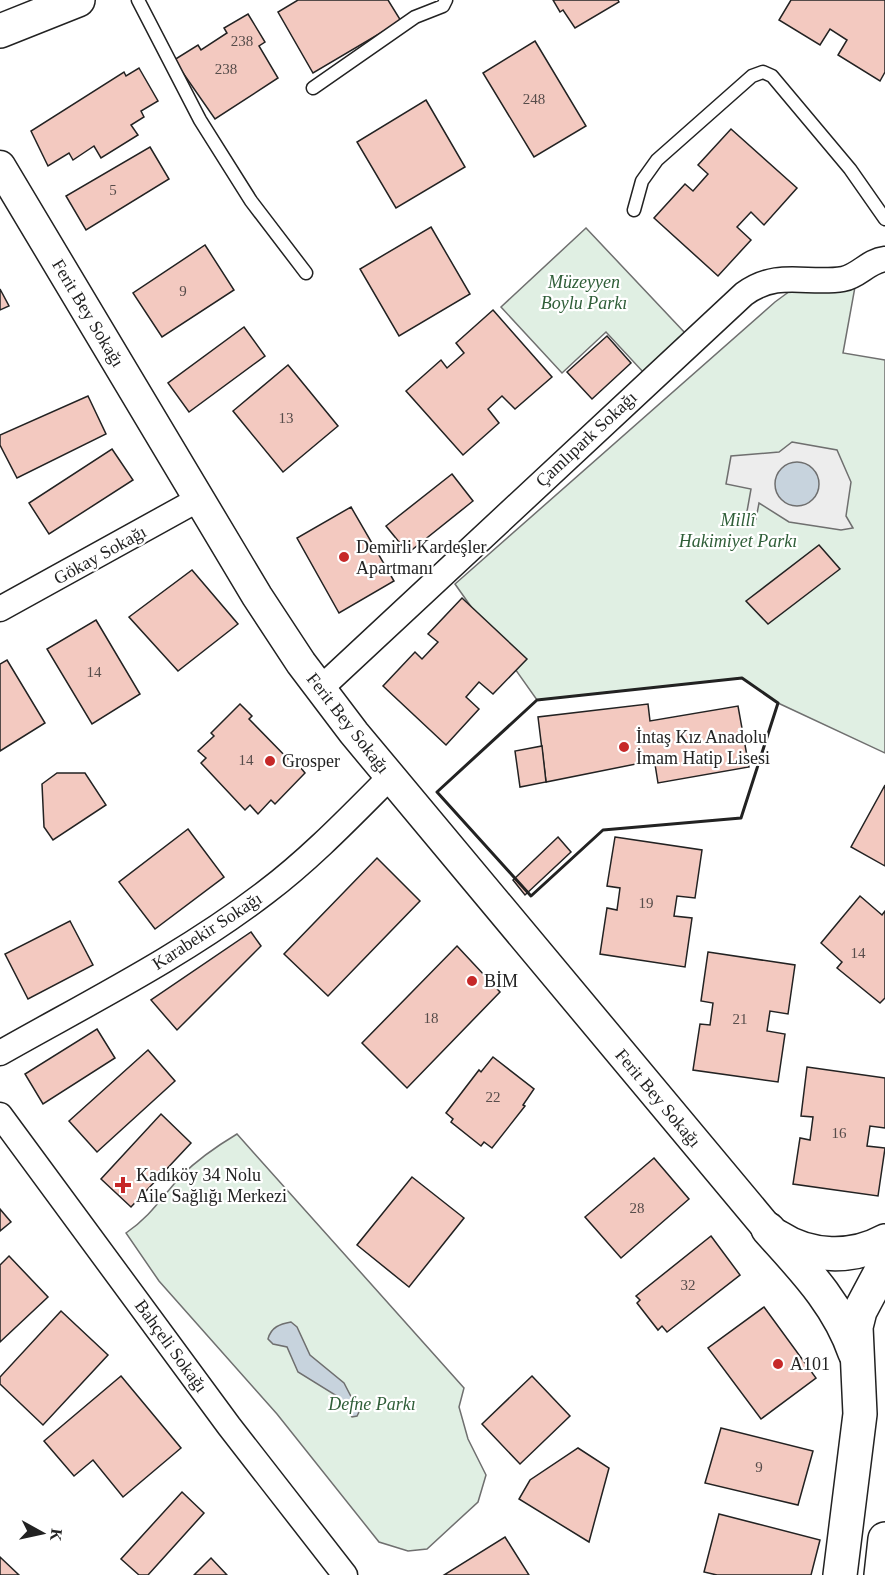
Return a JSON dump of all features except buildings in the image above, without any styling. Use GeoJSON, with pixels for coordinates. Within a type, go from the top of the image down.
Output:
{"type":"FeatureCollection","features":[{"type":"Feature","properties":{"kind":"main road"},"geometry":{"type":"LineString","coordinates":[[0,31],[78,0]]}},
{"type":"Feature","properties":{"kind":"main road"},"geometry":{"type":"LineString","coordinates":[[768,1229],[793,1245],[833,1254],[859,1252],[885,1241]]}},
{"type":"Feature","properties":{"kind":"main road"},"geometry":{"type":"LineString","coordinates":[[768,1229],[829,1300],[849,1338],[856,1364]]}},
{"type":"Feature","properties":{"kind":"main road"},"geometry":{"type":"LineString","coordinates":[[840,1575],[860,1414],[856,1364],[857,1321],[885,1264]]}},
{"type":"Feature","properties":{"kind":"main road"},"geometry":{"type":"LineString","coordinates":[[881,1575],[885,1539]]}},
{"type":"Feature","properties":{"kind":"street","name":"Ferit Bey Sokağı"},"geometry":{"type":"LineString","coordinates":[[0,166],[279,630],[320,689],[390,777],[768,1229]]}},
{"type":"Feature","properties":{"kind":"street","name":"Çamlıpark Sokağı"},"geometry":{"type":"LineString","coordinates":[[320,689],[738,299],[755,287],[774,280],[845,279],[872,263],[885,259]]}},
{"type":"Feature","properties":{"kind":"street","name":"Gökay Sokağı"},"geometry":{"type":"LineString","coordinates":[[0,609],[200,500]]}},
{"type":"Feature","properties":{"kind":"street","name":"Karabekir Sokağı"},"geometry":{"type":"LineString","coordinates":[[0,1053],[164,960],[265,892],[309,855],[390,777]]}},
{"type":"Feature","properties":{"kind":"street","name":"Bahçeli Sokağı"},"geometry":{"type":"LineString","coordinates":[[0,1114],[237,1437],[345,1575]]}},
{"type":"Feature","properties":{"kind":"lane"},"geometry":{"type":"LineString","coordinates":[[138,0],[200,120],[252,201],[306,273]]}},
{"type":"Feature","properties":{"kind":"lane"},"geometry":{"type":"LineString","coordinates":[[312,88],[415,17],[443,6],[446,0]]}},
{"type":"Feature","properties":{"kind":"lane"},"geometry":{"type":"LineString","coordinates":[[634,210],[642,181],[657,160],[752,76],[763,72],[772,76],[830,145],[885,219]]}},
{"type":"Feature","properties":{"kind":"green space","name":"Müzeyyen Boylu Parkı"},"geometry":{"type":"Polygon","coordinates":[[[586,228],[686,334],[644,373],[606,332],[562,373],[501,307],[586,228]]]}},
{"type":"Feature","properties":{"kind":"green space","name":"Millî Hakimiyet Parkı"},"geometry":{"type":"Polygon","coordinates":[[[805,280],[855,287],[843,353],[885,360],[885,753],[778,703],[742,678],[537,700],[455,584],[775,302],[805,280]]]}},
{"type":"Feature","properties":{"kind":"green space","name":"Defne Parkı"},"geometry":{"type":"Polygon","coordinates":[[[237,1134],[464,1388],[459,1407],[468,1439],[486,1475],[478,1502],[427,1549],[408,1551],[379,1542],[277,1414],[159,1281],[126,1233],[149,1213],[187,1170],[237,1134]]]}},
{"type":"Feature","properties":{"kind":"shaded area"},"geometry":{"type":"Polygon","coordinates":[[[792,442],[837,450],[851,482],[846,516],[853,528],[841,530],[789,522],[759,503],[756,519],[746,517],[751,489],[726,484],[731,456],[779,452],[792,442]]]}},
{"type":"Feature","properties":{"kind":"shaded area"},"geometry":{"type":"Polygon","coordinates":[[[797,462],[812,469],[819,484],[812,499],[797,506],[782,499],[775,484],[782,469],[797,462]]]}},
{"type":"Feature","properties":{"kind":"shaded area"},"geometry":{"type":"Polygon","coordinates":[[[291,1322],[297,1327],[310,1355],[344,1383],[359,1412],[357,1416],[352,1417],[337,1396],[298,1372],[287,1347],[273,1344],[268,1339],[276,1327],[291,1322]]]}},
{"type":"Feature","properties":{"kind":"wall"},"geometry":{"type":"LineString","coordinates":[[742,678],[778,703],[741,818],[603,830],[531,896],[437,792],[537,700],[742,678]]}},
{"type":"Feature","properties":{"kind":"place","name":"Demirli Kardeşler Apartmanı"},"geometry":{"type":"Point","coordinates":[344,557]}},
{"type":"Feature","properties":{"kind":"place","name":"İntaş Kız Anadolu İmam Hatip Lisesi"},"geometry":{"type":"Point","coordinates":[624,747]}},
{"type":"Feature","properties":{"kind":"place","name":"Grosper"},"geometry":{"type":"Point","coordinates":[270,761]}},
{"type":"Feature","properties":{"kind":"place","name":"BİM"},"geometry":{"type":"Point","coordinates":[472,981]}},
{"type":"Feature","properties":{"kind":"place","name":"Kadıköy 34 Nolu Aile Sağlığı Merkezi"},"geometry":{"type":"Point","coordinates":[123,1185]}},
{"type":"Feature","properties":{"kind":"place","name":"A101"},"geometry":{"type":"Point","coordinates":[778,1364]}}]}
